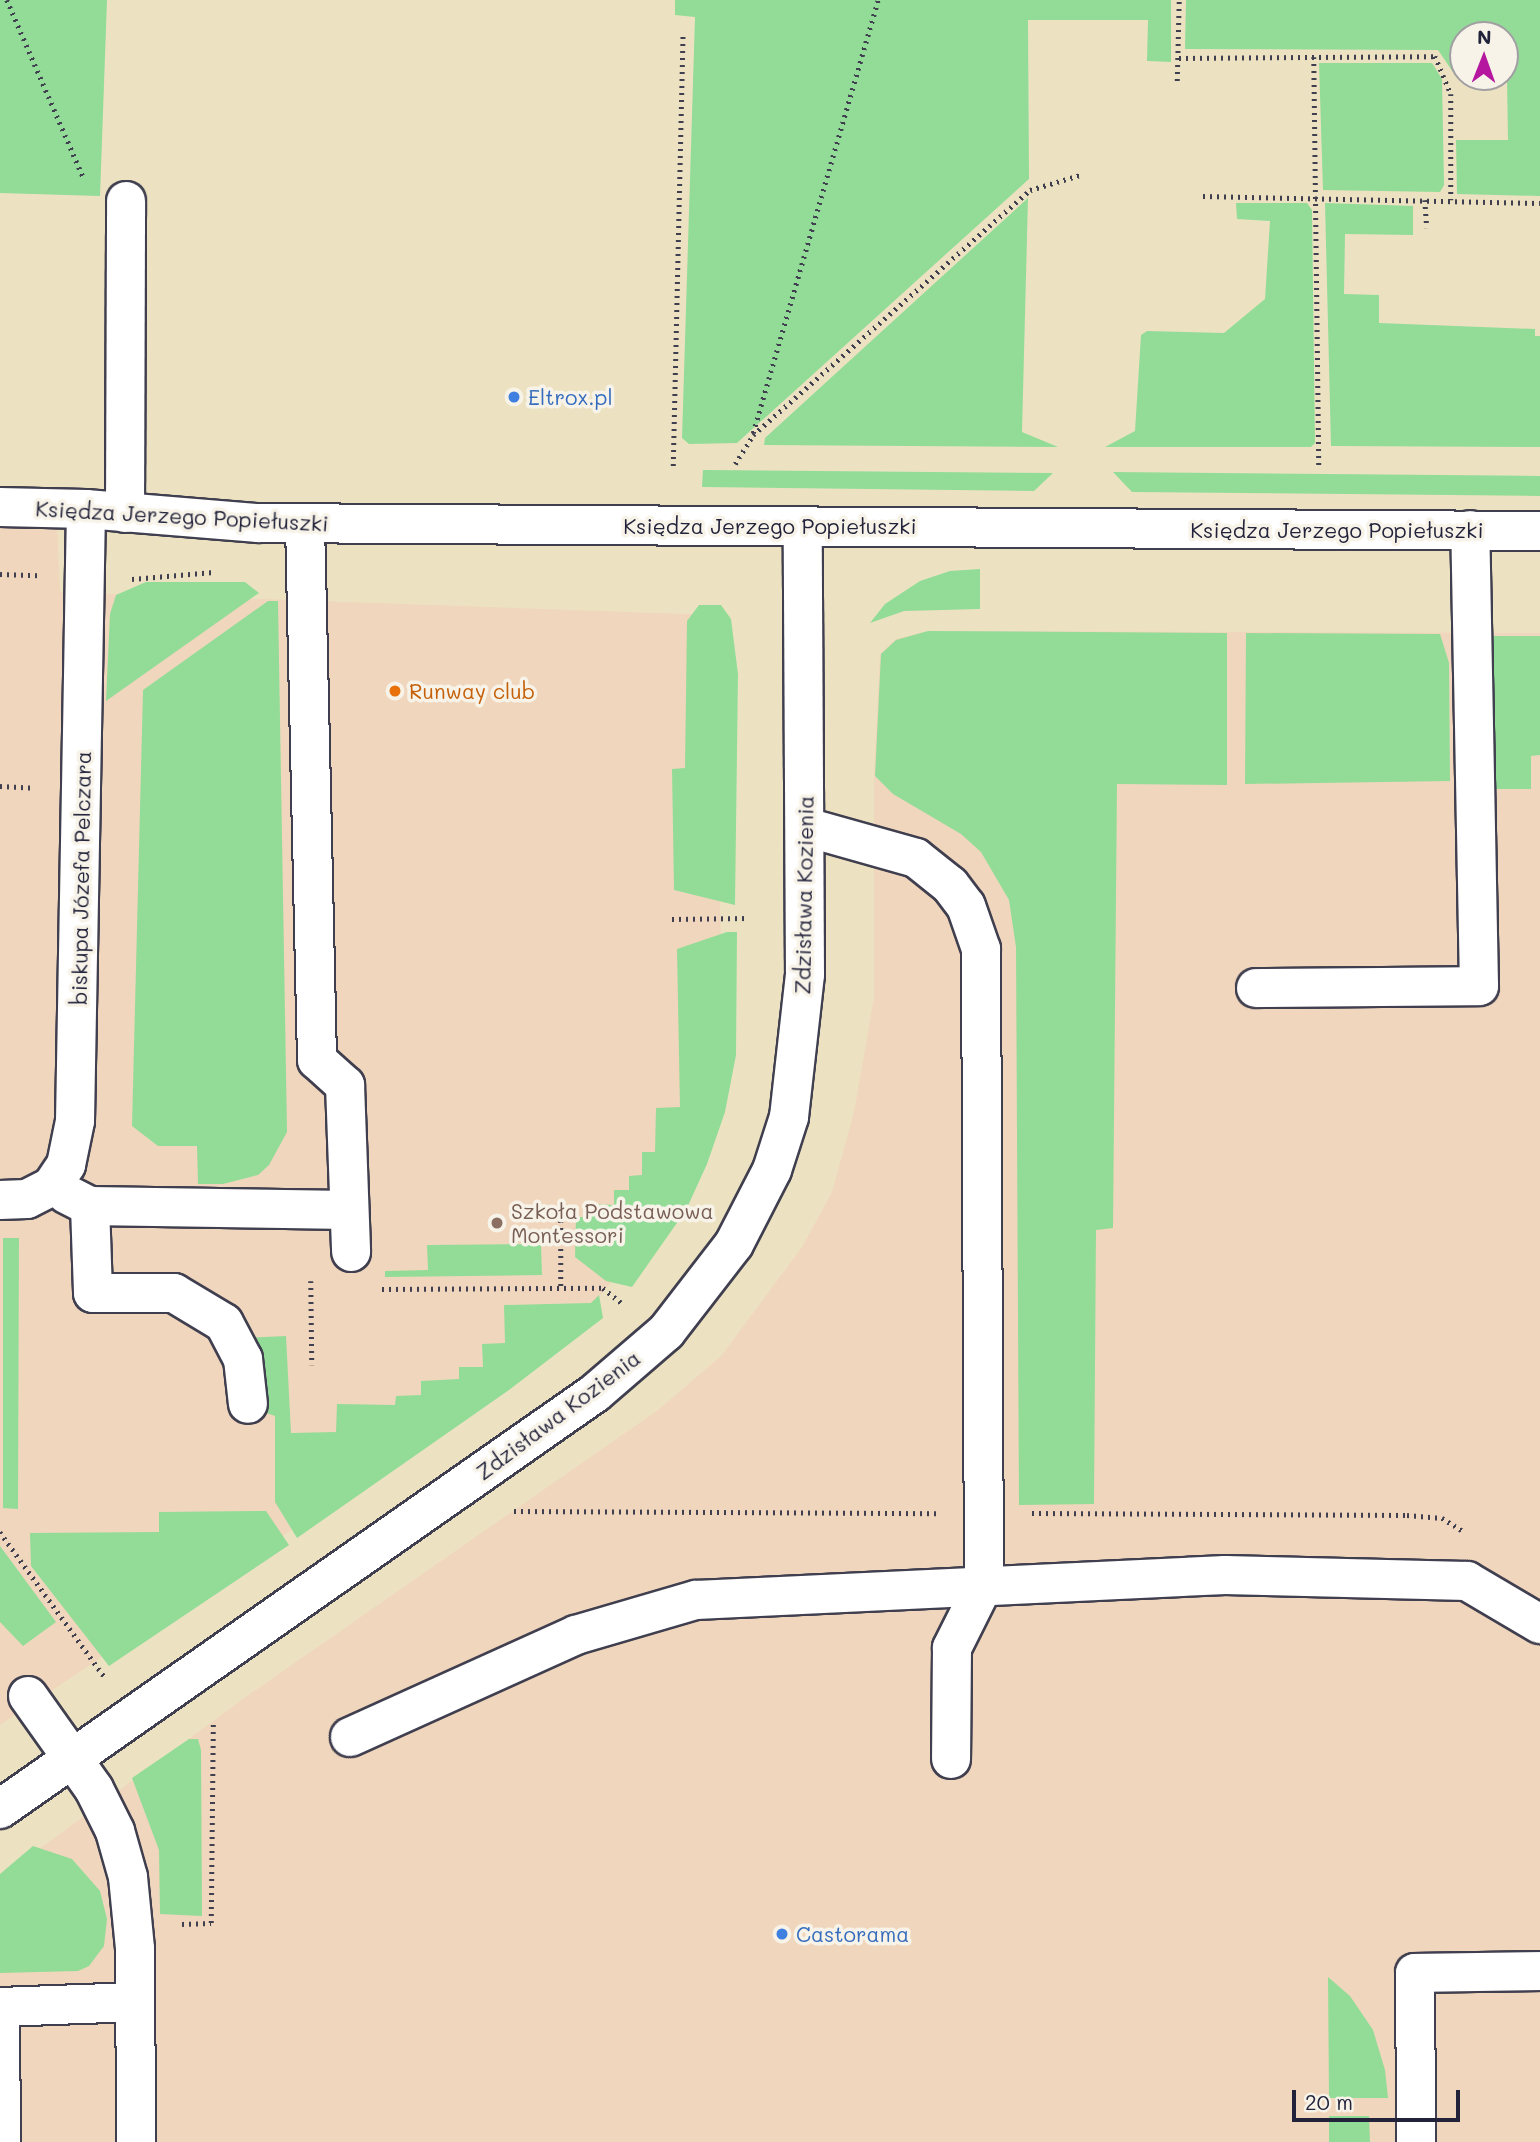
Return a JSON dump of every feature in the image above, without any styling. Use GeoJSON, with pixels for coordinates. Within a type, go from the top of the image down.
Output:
{"type":"FeatureCollection","features":[{"type":"Feature","properties":{"kind":"street"},"geometry":{"type":"LineString","coordinates":[[125,513],[126,201]]}},
{"type":"Feature","properties":{"kind":"street","name":"Księdza Jerzego Popiełuszki"},"geometry":{"type":"LineString","coordinates":[[0,507],[86,509],[305,523],[1540,531]]}},
{"type":"Feature","properties":{"kind":"street","name":"biskupa Józefa Pelczara"},"geometry":{"type":"LineString","coordinates":[[51,1187],[66,1165],[75,1121],[86,509]]}},
{"type":"Feature","properties":{"kind":"street"},"geometry":{"type":"LineString","coordinates":[[305,523],[317,1060],[345,1085],[351,1252]]}},
{"type":"Feature","properties":{"kind":"street","name":"Zdzisława Kozienia"},"geometry":{"type":"LineString","coordinates":[[0,1809],[595,1393],[666,1332],[703,1289],[734,1244],[772,1170],[789,1117],[804,975],[807,827],[803,527]]}},
{"type":"Feature","properties":{"kind":"street"},"geometry":{"type":"LineString","coordinates":[[1256,988],[1479,986],[1470,530]]}},
{"type":"Feature","properties":{"kind":"street"},"geometry":{"type":"LineString","coordinates":[[807,827],[916,858],[950,885],[966,906],[981,949],[984,1584],[952,1648],[951,1759]]}},
{"type":"Feature","properties":{"kind":"street"},"geometry":{"type":"LineString","coordinates":[[0,1200],[27,1199],[51,1187],[90,1206],[349,1210]]}},
{"type":"Feature","properties":{"kind":"street"},"geometry":{"type":"LineString","coordinates":[[90,1206],[93,1293],[174,1293],[224,1323],[243,1359],[248,1404]]}},
{"type":"Feature","properties":{"kind":"street"},"geometry":{"type":"LineString","coordinates":[[350,1737],[576,1635],[696,1600],[984,1584],[1225,1575],[1467,1581],[1540,1624]]}},
{"type":"Feature","properties":{"kind":"street"},"geometry":{"type":"LineString","coordinates":[[27,1696],[72,1757],[115,1831],[128,1877],[135,2002],[136,2142]]}},
{"type":"Feature","properties":{"kind":"street"},"geometry":{"type":"LineString","coordinates":[[1416,2142],[1415,1973],[1540,1970]]}},
{"type":"Feature","properties":{"kind":"street"},"geometry":{"type":"LineString","coordinates":[[0,2007],[135,2002]]}},
{"type":"Feature","properties":{"kind":"street"},"geometry":{"type":"LineString","coordinates":[[0,2022],[1,2142]]}},
{"type":"Feature","properties":{"kind":"path"},"geometry":{"type":"LineString","coordinates":[[6,0],[90,191]]}},
{"type":"Feature","properties":{"kind":"path"},"geometry":{"type":"LineString","coordinates":[[735,464],[753,435],[878,0]]}},
{"type":"Feature","properties":{"kind":"path"},"geometry":{"type":"LineString","coordinates":[[1177,81],[1179,0]]}},
{"type":"Feature","properties":{"kind":"path"},"geometry":{"type":"LineString","coordinates":[[673,466],[683,34]]}},
{"type":"Feature","properties":{"kind":"path"},"geometry":{"type":"LineString","coordinates":[[1179,58],[1435,56],[1451,94],[1451,200]]}},
{"type":"Feature","properties":{"kind":"path"},"geometry":{"type":"LineString","coordinates":[[1314,57],[1314,198],[1319,210],[1319,466]]}},
{"type":"Feature","properties":{"kind":"path"},"geometry":{"type":"LineString","coordinates":[[753,435],[1030,190],[1080,175]]}},
{"type":"Feature","properties":{"kind":"path"},"geometry":{"type":"LineString","coordinates":[[1203,196],[1540,203]]}},
{"type":"Feature","properties":{"kind":"path"},"geometry":{"type":"LineString","coordinates":[[1425,200],[1427,228]]}},
{"type":"Feature","properties":{"kind":"path"},"geometry":{"type":"LineString","coordinates":[[0,574],[52,575],[86,584],[221,573]]}},
{"type":"Feature","properties":{"kind":"path"},"geometry":{"type":"LineString","coordinates":[[672,919],[749,918]]}},
{"type":"Feature","properties":{"kind":"path"},"geometry":{"type":"LineString","coordinates":[[561,1221],[561,1288]]}},
{"type":"Feature","properties":{"kind":"path"},"geometry":{"type":"LineString","coordinates":[[312,1365],[310,1252],[351,1252]]}},
{"type":"Feature","properties":{"kind":"path"},"geometry":{"type":"LineString","coordinates":[[372,1289],[603,1288],[630,1310]]}},
{"type":"Feature","properties":{"kind":"path"},"geometry":{"type":"LineString","coordinates":[[503,1510],[984,1513]]}},
{"type":"Feature","properties":{"kind":"path"},"geometry":{"type":"LineString","coordinates":[[0,1532],[111,1685]]}},
{"type":"Feature","properties":{"kind":"path"},"geometry":{"type":"LineString","coordinates":[[132,1925],[211,1923],[214,1718]]}},
{"type":"Feature","properties":{"kind":"shaded area"},"geometry":{"type":"Polygon","coordinates":[[[0,524],[57,524],[60,592],[713,615],[722,982],[634,1255],[591,1306],[289,1532],[0,1725],[0,524]]]}},
{"type":"Feature","properties":{"kind":"shaded area"},"geometry":{"type":"Polygon","coordinates":[[[928,631],[1540,633],[1540,2142],[0,2142],[0,1878],[247,1696],[658,1410],[722,1355],[802,1247],[832,1192],[854,1112],[874,997],[874,776],[880,654],[896,639],[928,631]]]}},
{"type":"Feature","properties":{"kind":"green space"},"geometry":{"type":"Polygon","coordinates":[[[0,0],[107,0],[100,196],[0,193],[0,0]]]}},
{"type":"Feature","properties":{"kind":"green space"},"geometry":{"type":"Polygon","coordinates":[[[675,0],[1171,0],[1171,62],[1147,61],[1148,20],[1028,20],[1029,179],[737,443],[689,444],[682,438],[695,17],[675,15],[675,0]]]}},
{"type":"Feature","properties":{"kind":"green space"},"geometry":{"type":"Polygon","coordinates":[[[1186,0],[1540,0],[1540,196],[1457,194],[1456,140],[1508,140],[1507,91],[1519,91],[1519,21],[1449,21],[1449,66],[1438,50],[1185,49],[1186,0]]]}},
{"type":"Feature","properties":{"kind":"green space"},"geometry":{"type":"Polygon","coordinates":[[[1319,63],[1432,63],[1442,79],[1444,185],[1440,192],[1323,190],[1319,63]]]}},
{"type":"Feature","properties":{"kind":"green space"},"geometry":{"type":"Polygon","coordinates":[[[1028,198],[1022,432],[1058,447],[764,445],[765,438],[1028,198]]]}},
{"type":"Feature","properties":{"kind":"green space"},"geometry":{"type":"Polygon","coordinates":[[[1236,203],[1307,203],[1312,210],[1315,443],[1311,447],[1105,447],[1135,431],[1141,335],[1147,331],[1224,333],[1265,299],[1270,221],[1237,219],[1236,203]]]}},
{"type":"Feature","properties":{"kind":"green space"},"geometry":{"type":"Polygon","coordinates":[[[1325,203],[1413,206],[1413,235],[1345,234],[1344,294],[1379,295],[1379,323],[1535,329],[1535,336],[1540,336],[1540,447],[1331,446],[1325,203]]]}},
{"type":"Feature","properties":{"kind":"green space"},"geometry":{"type":"Polygon","coordinates":[[[703,470],[1053,473],[1034,491],[702,487],[703,470]]]}},
{"type":"Feature","properties":{"kind":"green space"},"geometry":{"type":"Polygon","coordinates":[[[1113,472],[1540,476],[1540,496],[1132,492],[1113,472]]]}},
{"type":"Feature","properties":{"kind":"green space"},"geometry":{"type":"Polygon","coordinates":[[[980,569],[980,609],[904,611],[870,623],[885,604],[920,581],[950,571],[980,569]]]}},
{"type":"Feature","properties":{"kind":"green space"},"geometry":{"type":"Polygon","coordinates":[[[146,582],[245,582],[259,593],[106,701],[110,614],[116,595],[146,582]]]}},
{"type":"Feature","properties":{"kind":"green space"},"geometry":{"type":"Polygon","coordinates":[[[268,601],[278,601],[287,1132],[269,1165],[258,1175],[223,1184],[198,1184],[197,1146],[158,1146],[132,1126],[143,690],[268,601]]]}},
{"type":"Feature","properties":{"kind":"green space"},"geometry":{"type":"Polygon","coordinates":[[[699,605],[721,605],[731,619],[738,674],[735,905],[674,890],[672,769],[685,768],[687,621],[699,605]]]}},
{"type":"Feature","properties":{"kind":"green space"},"geometry":{"type":"Polygon","coordinates":[[[928,631],[1227,633],[1227,785],[1117,784],[1113,1228],[1096,1230],[1094,1504],[1019,1505],[1016,947],[1009,900],[981,852],[961,834],[893,794],[875,776],[881,654],[896,640],[928,631]]]}},
{"type":"Feature","properties":{"kind":"green space"},"geometry":{"type":"Polygon","coordinates":[[[1246,633],[1440,634],[1449,663],[1450,781],[1245,784],[1246,633]]]}},
{"type":"Feature","properties":{"kind":"green space"},"geometry":{"type":"Polygon","coordinates":[[[1488,636],[1540,636],[1540,755],[1531,756],[1531,789],[1488,789],[1488,636]]]}},
{"type":"Feature","properties":{"kind":"green space"},"geometry":{"type":"Polygon","coordinates":[[[727,932],[737,932],[736,1055],[725,1112],[707,1164],[686,1210],[632,1287],[606,1281],[575,1257],[576,1217],[591,1217],[591,1204],[614,1205],[614,1190],[629,1190],[629,1176],[642,1175],[642,1152],[655,1152],[656,1108],[680,1107],[677,949],[727,932]]]}},
{"type":"Feature","properties":{"kind":"green space"},"geometry":{"type":"Polygon","coordinates":[[[3,1238],[19,1238],[18,1509],[3,1508],[3,1238]]]}},
{"type":"Feature","properties":{"kind":"green space"},"geometry":{"type":"Polygon","coordinates":[[[541,1244],[542,1275],[385,1277],[385,1271],[428,1270],[427,1245],[541,1244]]]}},
{"type":"Feature","properties":{"kind":"green space"},"geometry":{"type":"Polygon","coordinates":[[[599,1295],[603,1318],[509,1390],[297,1538],[275,1502],[275,1416],[261,1411],[246,1338],[286,1336],[291,1433],[336,1432],[337,1404],[395,1405],[396,1396],[421,1395],[421,1381],[459,1379],[459,1367],[483,1367],[482,1344],[505,1343],[504,1305],[591,1303],[599,1295]]]}},
{"type":"Feature","properties":{"kind":"green space"},"geometry":{"type":"Polygon","coordinates":[[[266,1511],[289,1545],[109,1666],[31,1566],[30,1533],[159,1532],[159,1512],[266,1511]]]}},
{"type":"Feature","properties":{"kind":"green space"},"geometry":{"type":"Polygon","coordinates":[[[0,1546],[56,1622],[23,1646],[0,1622],[0,1546]]]}},
{"type":"Feature","properties":{"kind":"green space"},"geometry":{"type":"Polygon","coordinates":[[[189,1739],[198,1739],[201,1750],[202,1916],[160,1914],[159,1850],[132,1778],[189,1739]]]}},
{"type":"Feature","properties":{"kind":"green space"},"geometry":{"type":"Polygon","coordinates":[[[33,1846],[72,1859],[100,1891],[107,1919],[104,1946],[89,1966],[78,1971],[0,1973],[0,1874],[33,1846]]]}},
{"type":"Feature","properties":{"kind":"green space"},"geometry":{"type":"Polygon","coordinates":[[[1328,1977],[1350,1996],[1373,2030],[1385,2070],[1388,2098],[1329,2098],[1328,1977]]]}},
{"type":"Feature","properties":{"kind":"green space"},"geometry":{"type":"Polygon","coordinates":[[[1329,2116],[1369,2116],[1370,2142],[1329,2142],[1329,2116]]]}},
{"type":"Feature","properties":{"kind":"place","name":"Eltrox.pl"},"geometry":{"type":"Point","coordinates":[514,397]}},
{"type":"Feature","properties":{"kind":"place","name":"Runway club"},"geometry":{"type":"Point","coordinates":[395,691]}},
{"type":"Feature","properties":{"kind":"place","name":"Szkoła Podstawowa Montessori"},"geometry":{"type":"Point","coordinates":[497,1223]}},
{"type":"Feature","properties":{"kind":"place","name":"Castorama"},"geometry":{"type":"Point","coordinates":[782,1934]}}]}
